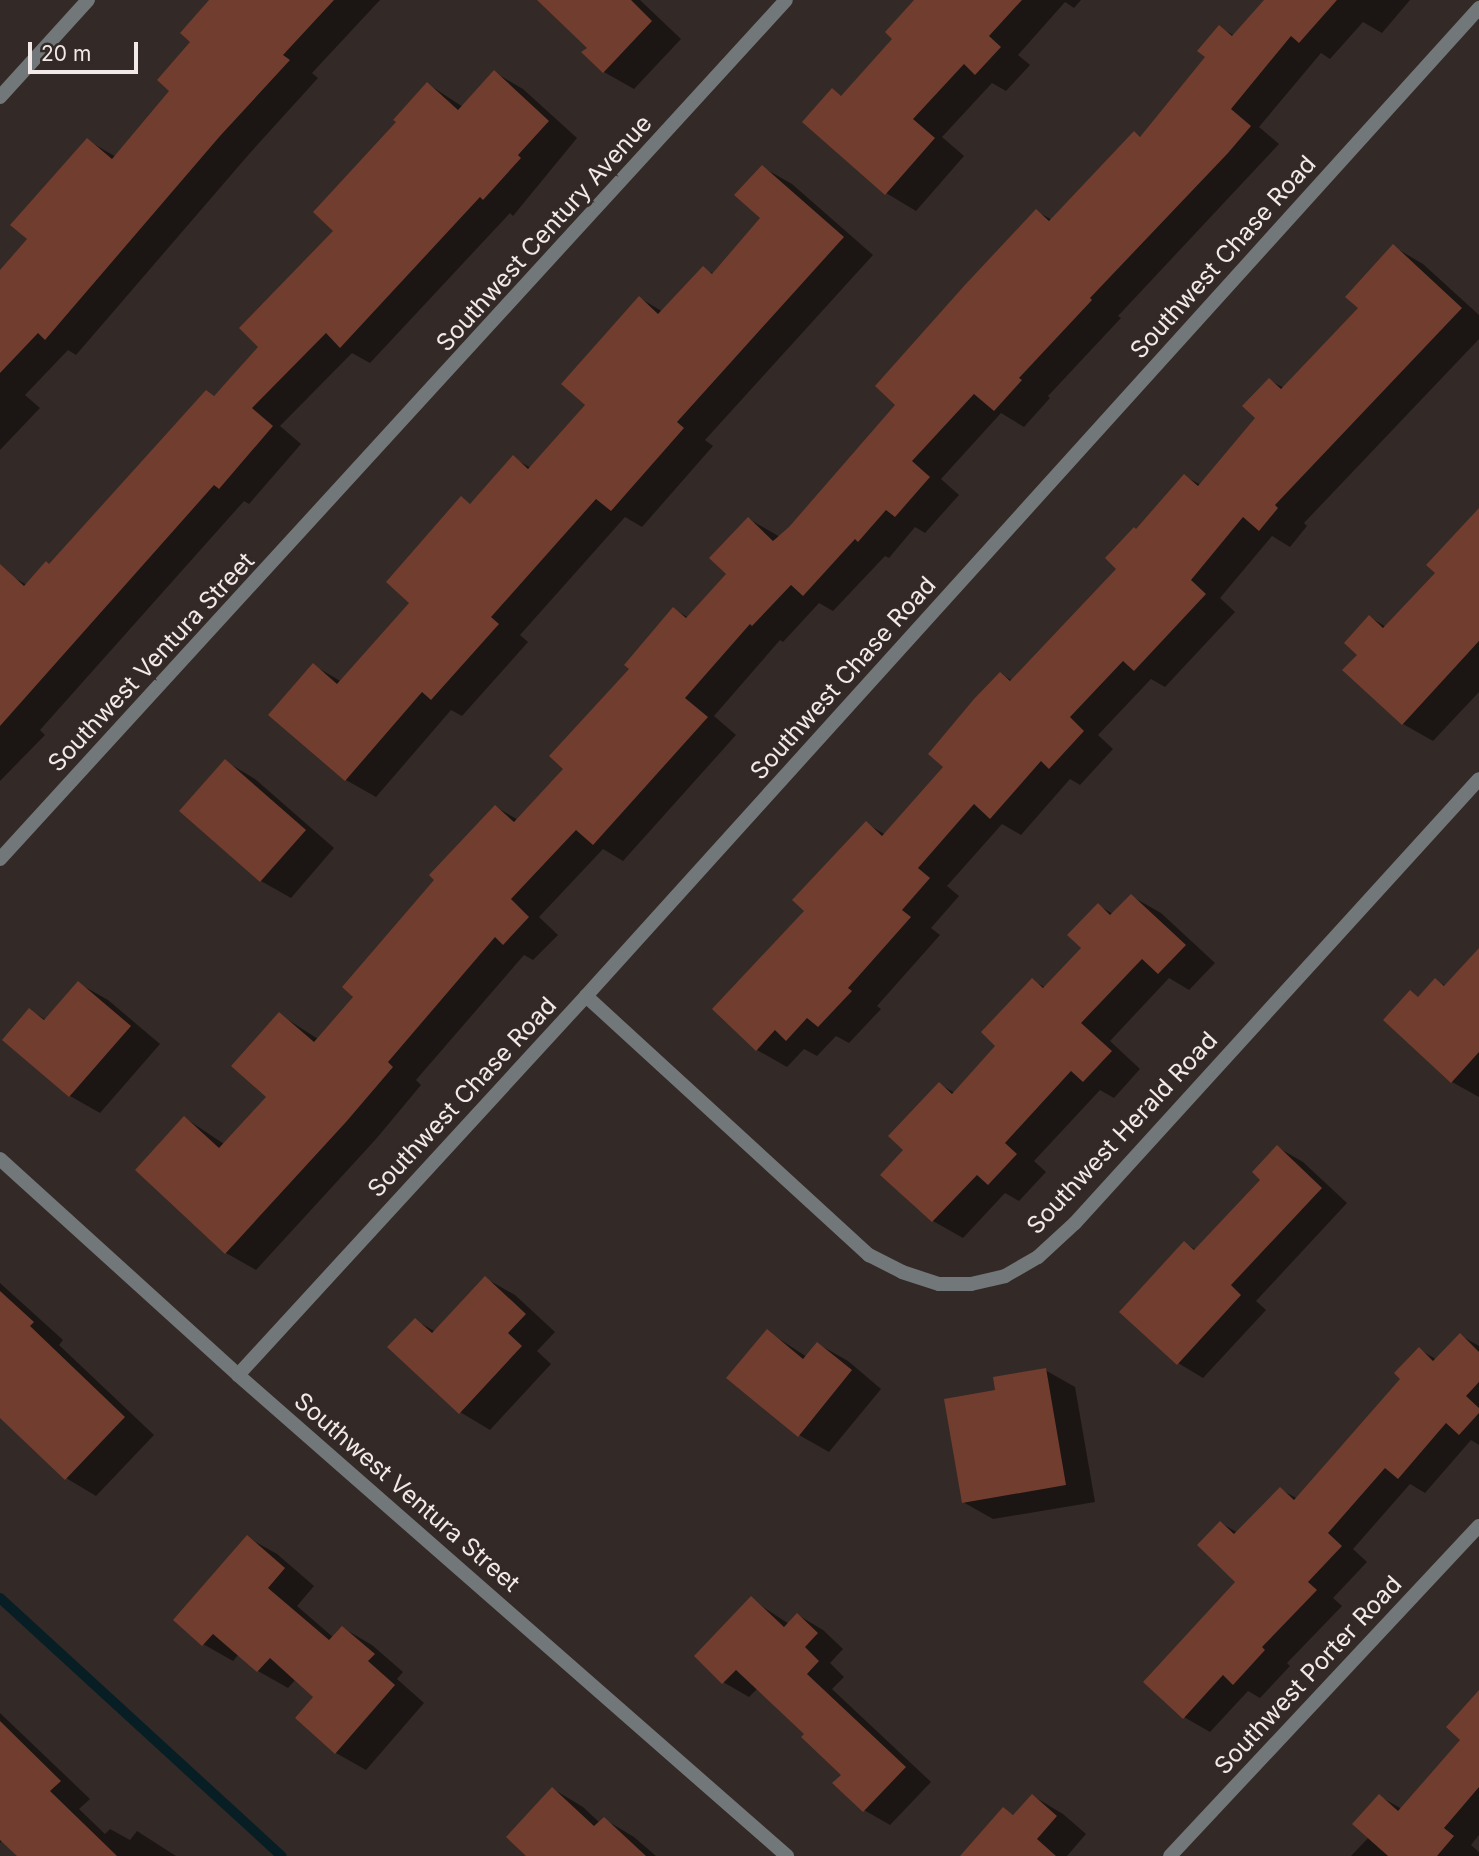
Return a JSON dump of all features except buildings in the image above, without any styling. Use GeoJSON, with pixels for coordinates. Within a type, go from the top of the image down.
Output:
{"type":"FeatureCollection","features":[{"type":"Feature","properties":{"kind":"street"},"geometry":{"type":"LineString","coordinates":[[0,97],[88,0]]}},
{"type":"Feature","properties":{"kind":"street","name":"Southwest Century Avenue"},"geometry":{"type":"LineString","coordinates":[[335,496],[786,0]]}},
{"type":"Feature","properties":{"kind":"street","name":"Southwest Chase Road"},"geometry":{"type":"LineString","coordinates":[[238,1375],[586,996],[1479,8]]}},
{"type":"Feature","properties":{"kind":"street","name":"Southwest Ventura Street"},"geometry":{"type":"LineString","coordinates":[[0,859],[335,496]]}},
{"type":"Feature","properties":{"kind":"street","name":"Southwest Herald Road"},"geometry":{"type":"LineString","coordinates":[[586,996],[869,1255],[902,1272],[939,1283],[971,1284],[1005,1276],[1038,1257],[1074,1223],[1479,779]]}},
{"type":"Feature","properties":{"kind":"street","name":"Southwest Ventura Street"},"geometry":{"type":"LineString","coordinates":[[0,1159],[238,1375],[788,1856]]}},
{"type":"Feature","properties":{"kind":"street","name":"Southwest Porter Road"},"geometry":{"type":"LineString","coordinates":[[1170,1856],[1479,1526]]}},
{"type":"Feature","properties":{"kind":"waterway"},"geometry":{"type":"LineString","coordinates":[[0,1598],[282,1856]]}}]}
